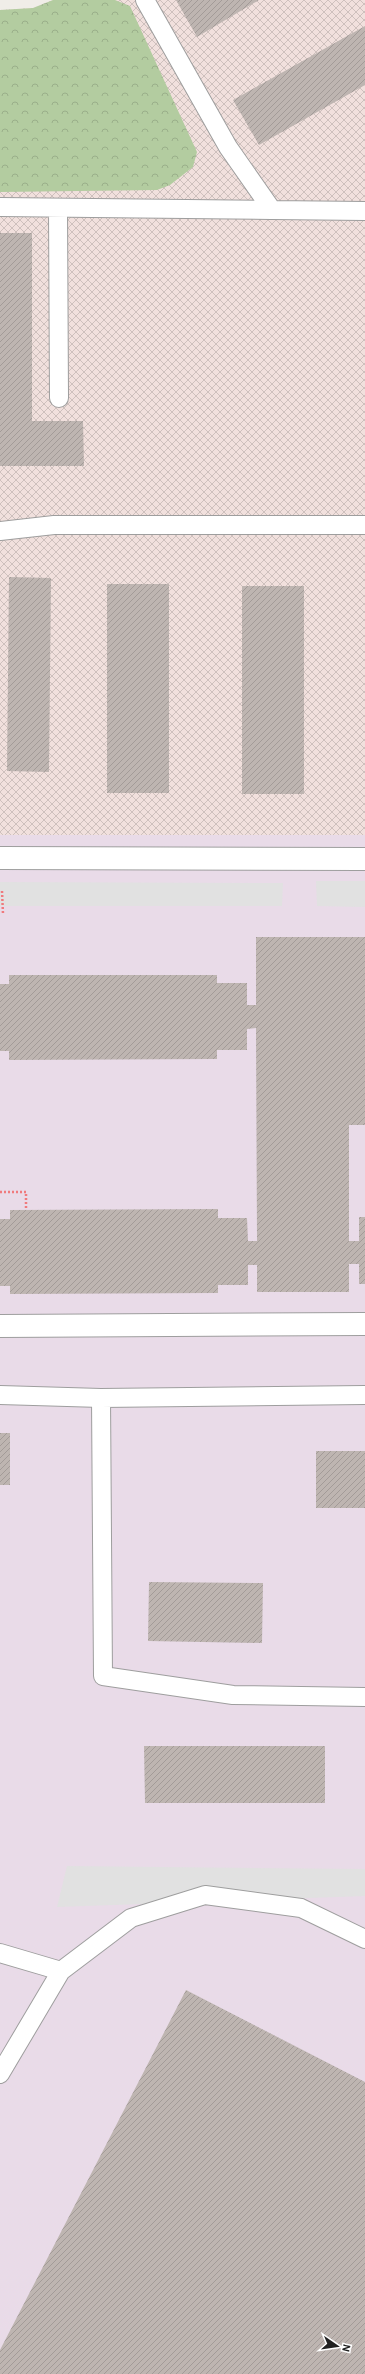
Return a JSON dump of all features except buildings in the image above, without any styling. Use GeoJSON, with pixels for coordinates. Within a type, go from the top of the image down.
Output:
{"type":"FeatureCollection","features":[{"type":"Feature","properties":{"kind":"street"},"geometry":{"type":"LineString","coordinates":[[0,858],[365,859]]}},
{"type":"Feature","properties":{"kind":"street"},"geometry":{"type":"LineString","coordinates":[[0,1326],[365,1324]]}},
{"type":"Feature","properties":{"kind":"lane"},"geometry":{"type":"LineString","coordinates":[[146,0],[228,147],[272,210]]}},
{"type":"Feature","properties":{"kind":"lane"},"geometry":{"type":"LineString","coordinates":[[0,207],[365,211]]}},
{"type":"Feature","properties":{"kind":"lane"},"geometry":{"type":"LineString","coordinates":[[58,208],[60,398]]}},
{"type":"Feature","properties":{"kind":"lane"},"geometry":{"type":"LineString","coordinates":[[0,531],[54,525],[365,525]]}},
{"type":"Feature","properties":{"kind":"lane"},"geometry":{"type":"LineString","coordinates":[[0,1395],[101,1398],[365,1395]]}},
{"type":"Feature","properties":{"kind":"lane"},"geometry":{"type":"LineString","coordinates":[[101,1398],[104,1676],[233,1695],[365,1696]]}},
{"type":"Feature","properties":{"kind":"lane"},"geometry":{"type":"LineString","coordinates":[[0,2074],[61,1971],[131,1918],[205,1895],[301,1908],[365,1938]]}},
{"type":"Feature","properties":{"kind":"lane"},"geometry":{"type":"LineString","coordinates":[[0,1953],[61,1971]]}},
{"type":"Feature","properties":{"kind":"path"},"geometry":{"type":"LineString","coordinates":[[2,891],[3,914]]}},
{"type":"Feature","properties":{"kind":"path"},"geometry":{"type":"LineString","coordinates":[[0,1192],[26,1192],[26,1209]]}},
{"type":"Feature","properties":{"kind":"shaded area"},"geometry":{"type":"Polygon","coordinates":[[[53,0],[365,0],[365,835],[0,835],[0,10],[33,8],[53,0]]]}},
{"type":"Feature","properties":{"kind":"shaded area"},"geometry":{"type":"Polygon","coordinates":[[[0,835],[365,835],[365,2374],[0,2374],[0,835]]]}},
{"type":"Feature","properties":{"kind":"shaded area"},"geometry":{"type":"Polygon","coordinates":[[[316,881],[365,881],[365,907],[317,906],[316,881]]]}},
{"type":"Feature","properties":{"kind":"shaded area"},"geometry":{"type":"Polygon","coordinates":[[[0,882],[283,883],[282,906],[0,906],[0,882]]]}},
{"type":"Feature","properties":{"kind":"shaded area"},"geometry":{"type":"Polygon","coordinates":[[[67,1866],[365,1869],[365,1896],[57,1907],[67,1866]]]}},
{"type":"Feature","properties":{"kind":"green space"},"geometry":{"type":"Polygon","coordinates":[[[53,0],[115,0],[130,6],[197,152],[193,167],[170,185],[157,190],[0,192],[0,10],[33,8],[53,0]]]}}]}
